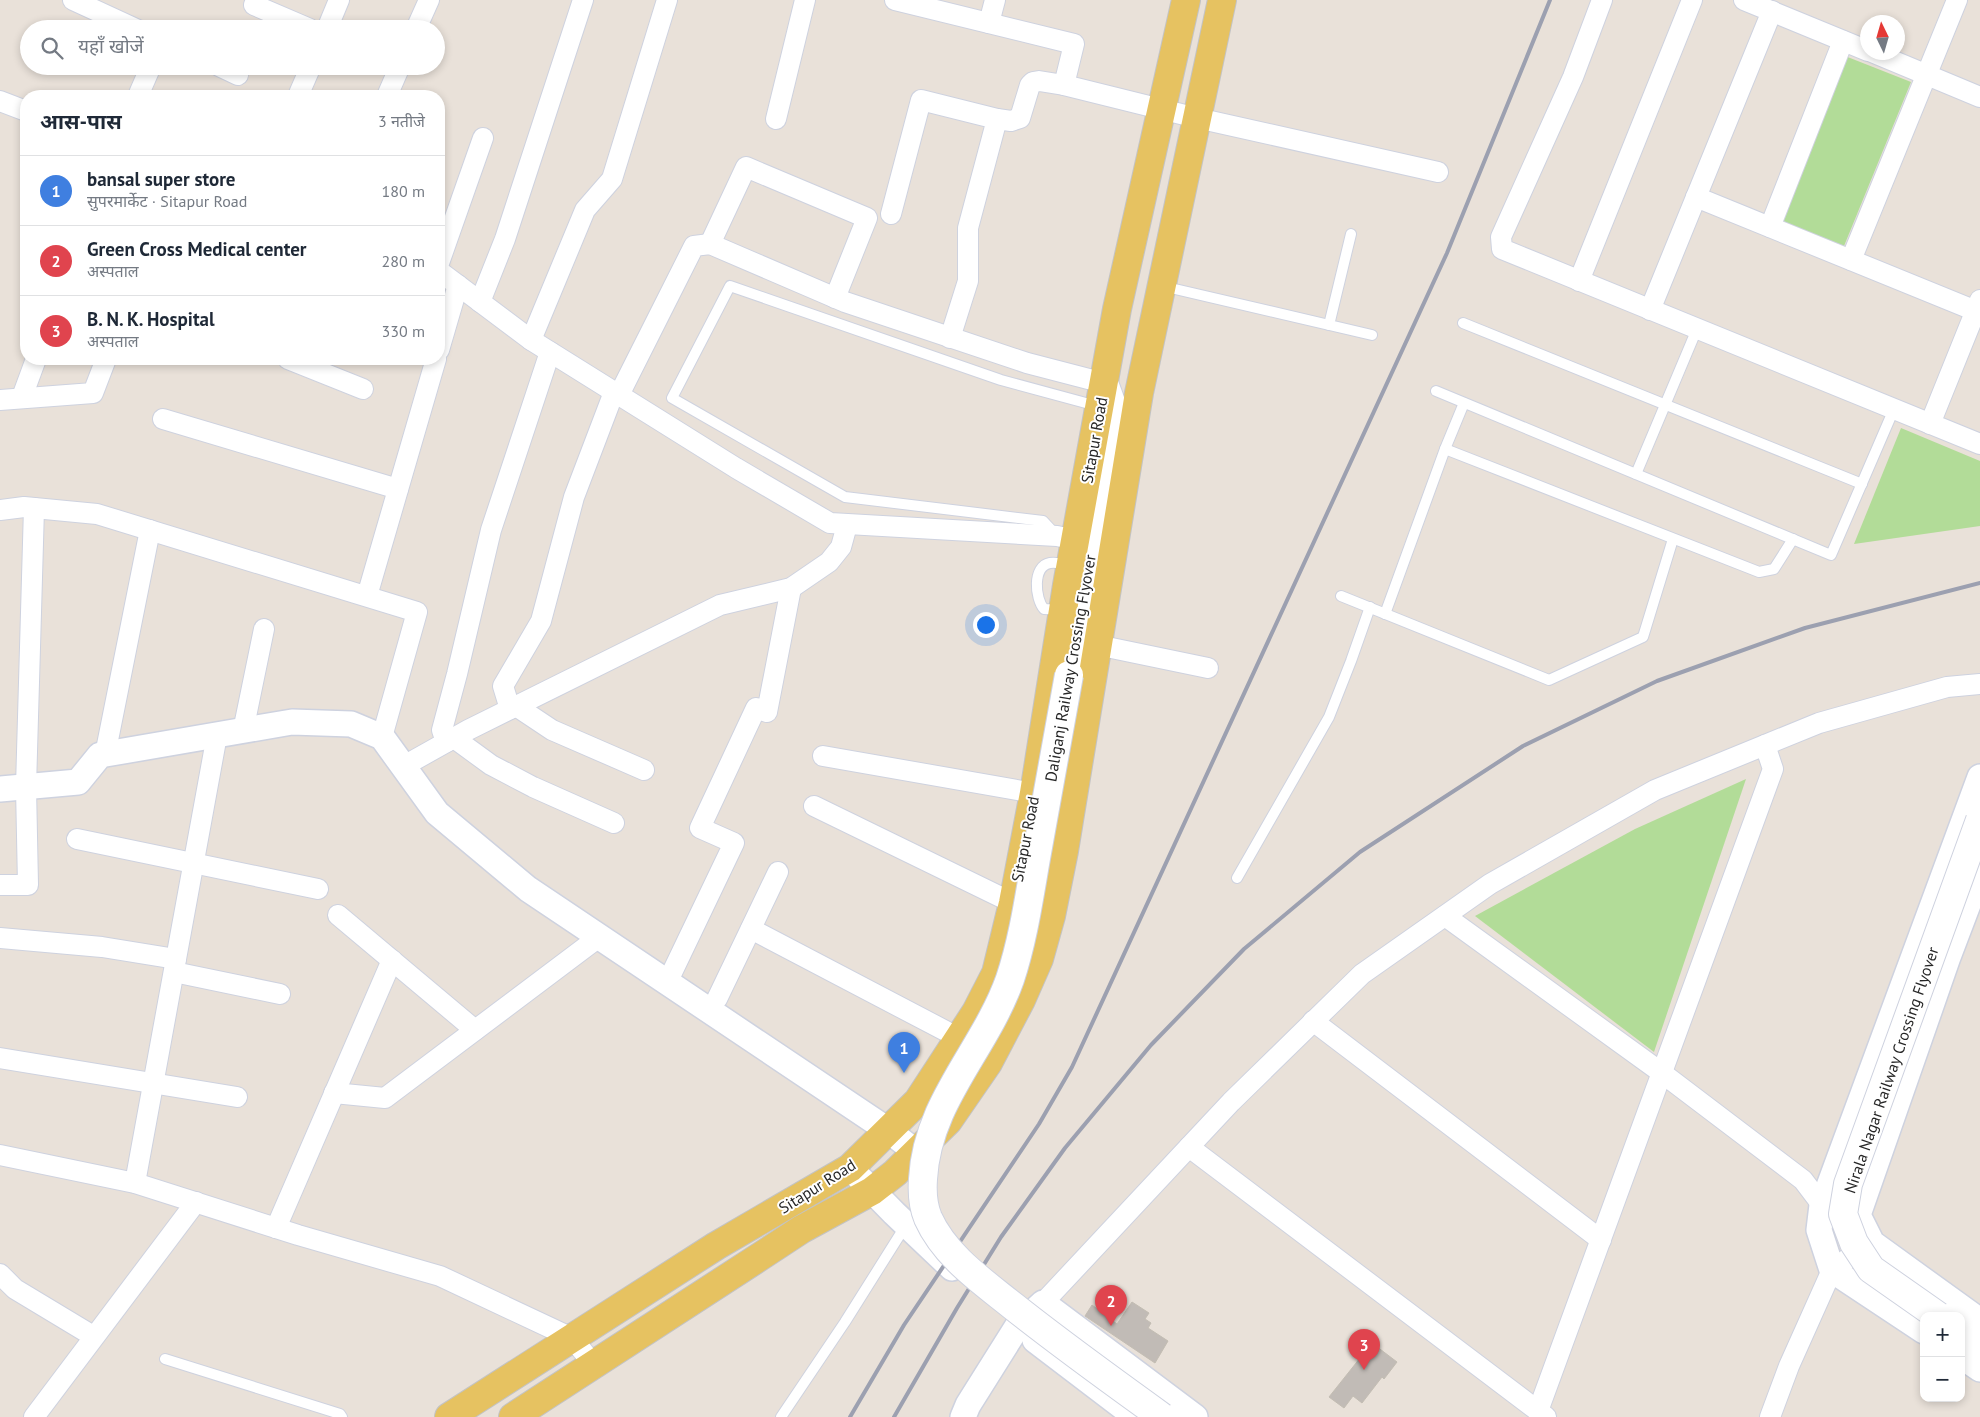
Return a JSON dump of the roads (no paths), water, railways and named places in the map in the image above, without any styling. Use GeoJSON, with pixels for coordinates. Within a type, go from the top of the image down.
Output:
{"type":"FeatureCollection","features":[{"type":"Feature","properties":{"kind":"main road","name":"Sitapur Road"},"geometry":{"type":"LineString","coordinates":[[449,1417],[716,1246],[850,1168],[918,1101],[976,1012],[996,973],[1013,903],[1034,794],[1063,610],[1068,547],[1106,402],[1117,309],[1186,0]]}},
{"type":"Feature","properties":{"kind":"main road","name":"Sitapur Road"},"geometry":{"type":"LineString","coordinates":[[513,1417],[787,1239],[872,1191],[895,1172],[948,1121],[988,1063],[1021,1000],[1039,959],[1051,916],[1064,850],[1139,393],[1222,0]]}},
{"type":"Feature","properties":{"kind":"main road"},"geometry":{"type":"LineString","coordinates":[[1106,402],[1139,393]]}},
{"type":"Feature","properties":{"kind":"main road","name":"Daliganj Railway Crossing Flyover"},"geometry":{"type":"LineString","coordinates":[[1106,402],[1069,675],[1025,919],[1010,978],[993,1018],[942,1105],[933,1127],[926,1150],[922,1190],[923,1203],[928,1218],[941,1240],[961,1263],[1047,1334],[1162,1417]]}},
{"type":"Feature","properties":{"kind":"main road","name":"Nirala Nagar Railway Crossing Flyover"},"geometry":{"type":"LineString","coordinates":[[1932,1312],[1871,1269],[1854,1243],[1843,1214],[1848,1184],[1980,820]]}},
{"type":"Feature","properties":{"kind":"main road"},"geometry":{"type":"LineString","coordinates":[[1965,1335],[1980,1345]]}},
{"type":"Feature","properties":{"kind":"street"},"geometry":{"type":"LineString","coordinates":[[73,0],[116,20]]}},
{"type":"Feature","properties":{"kind":"street"},"geometry":{"type":"LineString","coordinates":[[256,0],[254,5],[289,20]]}},
{"type":"Feature","properties":{"kind":"street"},"geometry":{"type":"LineString","coordinates":[[331,20],[339,0]]}},
{"type":"Feature","properties":{"kind":"street"},"geometry":{"type":"LineString","coordinates":[[420,20],[429,0]]}},
{"type":"Feature","properties":{"kind":"street"},"geometry":{"type":"LineString","coordinates":[[480,302],[505,239],[583,0]]}},
{"type":"Feature","properties":{"kind":"street"},"geometry":{"type":"LineString","coordinates":[[531,340],[586,210],[612,179],[667,0]]}},
{"type":"Feature","properties":{"kind":"street"},"geometry":{"type":"LineString","coordinates":[[776,119],[805,0]]}},
{"type":"Feature","properties":{"kind":"street"},"geometry":{"type":"LineString","coordinates":[[895,0],[1074,44],[1064,85]]}},
{"type":"Feature","properties":{"kind":"street"},"geometry":{"type":"LineString","coordinates":[[989,23],[995,0]]}},
{"type":"Feature","properties":{"kind":"street"},"geometry":{"type":"LineString","coordinates":[[1602,0],[1573,77],[1501,237],[1502,249],[1980,444]]}},
{"type":"Feature","properties":{"kind":"street"},"geometry":{"type":"LineString","coordinates":[[1579,281],[1692,0]]}},
{"type":"Feature","properties":{"kind":"street"},"geometry":{"type":"LineString","coordinates":[[1744,0],[1860,48]]}},
{"type":"Feature","properties":{"kind":"street"},"geometry":{"type":"LineString","coordinates":[[1851,260],[1957,0]]}},
{"type":"Feature","properties":{"kind":"street"},"geometry":{"type":"LineString","coordinates":[[1650,310],[1772,11]]}},
{"type":"Feature","properties":{"kind":"street"},"geometry":{"type":"LineString","coordinates":[[1770,228],[1843,41]]}},
{"type":"Feature","properties":{"kind":"street"},"geometry":{"type":"LineString","coordinates":[[1891,60],[1980,97]]}},
{"type":"Feature","properties":{"kind":"street"},"geometry":{"type":"LineString","coordinates":[[141,90],[147,75]]}},
{"type":"Feature","properties":{"kind":"street"},"geometry":{"type":"LineString","coordinates":[[301,90],[307,75]]}},
{"type":"Feature","properties":{"kind":"street"},"geometry":{"type":"LineString","coordinates":[[390,90],[396,75]]}},
{"type":"Feature","properties":{"kind":"street"},"geometry":{"type":"LineString","coordinates":[[891,214],[920,100],[997,120],[1011,121],[1020,118],[1030,85],[1033,82],[1064,85],[1162,110],[1438,172]]}},
{"type":"Feature","properties":{"kind":"street"},"geometry":{"type":"LineString","coordinates":[[0,101],[20,109]]}},
{"type":"Feature","properties":{"kind":"street"},"geometry":{"type":"LineString","coordinates":[[950,338],[968,281],[968,228],[997,120]]}},
{"type":"Feature","properties":{"kind":"street"},"geometry":{"type":"LineString","coordinates":[[445,246],[483,138]]}},
{"type":"Feature","properties":{"kind":"street"},"geometry":{"type":"LineString","coordinates":[[710,244],[746,166],[867,218],[835,298]]}},
{"type":"Feature","properties":{"kind":"street"},"geometry":{"type":"LineString","coordinates":[[1696,197],[1851,260],[1978,306],[1930,424]]}},
{"type":"Feature","properties":{"kind":"street"},"geometry":{"type":"LineString","coordinates":[[644,770],[552,730],[513,708],[503,686],[541,621],[574,497],[616,394],[694,246],[710,244],[835,298],[1027,364],[1106,402]]}},
{"type":"Feature","properties":{"kind":"street"},"geometry":{"type":"LineString","coordinates":[[445,275],[531,340],[830,524],[1068,547]]}},
{"type":"Feature","properties":{"kind":"street"},"geometry":{"type":"LineString","coordinates":[[445,329],[458,285]]}},
{"type":"Feature","properties":{"kind":"street"},"geometry":{"type":"LineString","coordinates":[[550,352],[491,530],[442,730],[450,740],[491,765],[614,823]]}},
{"type":"Feature","properties":{"kind":"street"},"geometry":{"type":"LineString","coordinates":[[22,397],[34,365]]}},
{"type":"Feature","properties":{"kind":"street"},"geometry":{"type":"LineString","coordinates":[[0,400],[93,393],[104,365]]}},
{"type":"Feature","properties":{"kind":"street"},"geometry":{"type":"LineString","coordinates":[[303,365],[363,389]]}},
{"type":"Feature","properties":{"kind":"street"},"geometry":{"type":"LineString","coordinates":[[367,596],[434,365]]}},
{"type":"Feature","properties":{"kind":"street"},"geometry":{"type":"LineString","coordinates":[[163,419],[398,489]]}},
{"type":"Feature","properties":{"kind":"street"},"geometry":{"type":"LineString","coordinates":[[0,510],[34,508],[98,514],[417,612],[382,737]]}},
{"type":"Feature","properties":{"kind":"street"},"geometry":{"type":"LineString","coordinates":[[0,885],[28,885],[26,787],[34,508]]}},
{"type":"Feature","properties":{"kind":"street"},"geometry":{"type":"LineString","coordinates":[[402,766],[513,708],[720,605],[791,588],[829,562],[841,547],[847,525]]}},
{"type":"Feature","properties":{"kind":"street"},"geometry":{"type":"LineString","coordinates":[[105,754],[150,530]]}},
{"type":"Feature","properties":{"kind":"street"},"geometry":{"type":"LineString","coordinates":[[667,983],[734,843],[700,828],[756,708],[767,712],[791,588]]}},
{"type":"Feature","properties":{"kind":"street"},"geometry":{"type":"LineString","coordinates":[[243,731],[264,629]]}},
{"type":"Feature","properties":{"kind":"street"},"geometry":{"type":"LineString","coordinates":[[1097,646],[1208,668]]}},
{"type":"Feature","properties":{"kind":"street"},"geometry":{"type":"LineString","coordinates":[[963,1417],[968,1405],[1017,1327],[1043,1303],[1231,1102],[1362,974],[1490,884],[1656,790],[1819,723],[1938,689],[1980,684]]}},
{"type":"Feature","properties":{"kind":"street"},"geometry":{"type":"LineString","coordinates":[[0,789],[78,782],[100,755],[105,754],[292,722],[351,724],[382,737],[437,813],[528,890],[889,1131],[916,1152]]}},
{"type":"Feature","properties":{"kind":"street"},"geometry":{"type":"LineString","coordinates":[[135,1182],[217,735]]}},
{"type":"Feature","properties":{"kind":"street"},"geometry":{"type":"LineString","coordinates":[[1189,1147],[1542,1414],[1601,1240],[1774,769],[1765,745]]}},
{"type":"Feature","properties":{"kind":"street"},"geometry":{"type":"LineString","coordinates":[[823,756],[1034,794]]}},
{"type":"Feature","properties":{"kind":"street"},"geometry":{"type":"LineString","coordinates":[[1920,1328],[1832,1270],[1819,1230],[1822,1205],[1980,777]]}},
{"type":"Feature","properties":{"kind":"street"},"geometry":{"type":"LineString","coordinates":[[814,806],[1013,903]]}},
{"type":"Feature","properties":{"kind":"street"},"geometry":{"type":"LineString","coordinates":[[77,839],[318,889]]}},
{"type":"Feature","properties":{"kind":"street"},"geometry":{"type":"LineString","coordinates":[[717,999],[778,872]]}},
{"type":"Feature","properties":{"kind":"street"},"geometry":{"type":"LineString","coordinates":[[1980,874],[1948,957],[1858,1215],[1871,1241],[1980,1321]]}},
{"type":"Feature","properties":{"kind":"street"},"geometry":{"type":"LineString","coordinates":[[338,915],[475,1030]]}},
{"type":"Feature","properties":{"kind":"street"},"geometry":{"type":"LineString","coordinates":[[1445,916],[1662,1074],[1803,1180],[1822,1205],[1858,1215]]}},
{"type":"Feature","properties":{"kind":"street"},"geometry":{"type":"LineString","coordinates":[[751,929],[959,1038]]}},
{"type":"Feature","properties":{"kind":"street"},"geometry":{"type":"LineString","coordinates":[[334,1093],[385,1098],[599,937]]}},
{"type":"Feature","properties":{"kind":"street"},"geometry":{"type":"LineString","coordinates":[[0,938],[102,947],[280,994]]}},
{"type":"Feature","properties":{"kind":"street"},"geometry":{"type":"LineString","coordinates":[[276,1228],[392,960]]}},
{"type":"Feature","properties":{"kind":"street"},"geometry":{"type":"LineString","coordinates":[[1313,1022],[1601,1240]]}},
{"type":"Feature","properties":{"kind":"street"},"geometry":{"type":"LineString","coordinates":[[0,1058],[237,1097]]}},
{"type":"Feature","properties":{"kind":"street"},"geometry":{"type":"LineString","coordinates":[[0,1155],[135,1182],[276,1228],[440,1276],[572,1338],[594,1365]]}},
{"type":"Feature","properties":{"kind":"street"},"geometry":{"type":"LineString","coordinates":[[850,1168],[906,1225],[1017,1327],[1136,1417]]}},
{"type":"Feature","properties":{"kind":"street"},"geometry":{"type":"LineString","coordinates":[[34,1417],[93,1336],[196,1202]]}},
{"type":"Feature","properties":{"kind":"street"},"geometry":{"type":"LineString","coordinates":[[1770,1417],[1789,1366],[1832,1270],[1871,1241]]}},
{"type":"Feature","properties":{"kind":"street"},"geometry":{"type":"LineString","coordinates":[[0,1274],[16,1289],[93,1336]]}},
{"type":"Feature","properties":{"kind":"street"},"geometry":{"type":"LineString","coordinates":[[1043,1303],[1195,1417]]}},
{"type":"Feature","properties":{"kind":"street"},"geometry":{"type":"LineString","coordinates":[[1962,1357],[1980,1369]]}},
{"type":"Feature","properties":{"kind":"lane"},"geometry":{"type":"LineString","coordinates":[[1328,325],[1351,234]]}},
{"type":"Feature","properties":{"kind":"lane"},"geometry":{"type":"LineString","coordinates":[[1068,547],[1043,521],[845,497],[672,398],[730,286],[1001,380],[1106,402]]}},
{"type":"Feature","properties":{"kind":"lane"},"geometry":{"type":"LineString","coordinates":[[1161,286],[1372,335]]}},
{"type":"Feature","properties":{"kind":"lane"},"geometry":{"type":"LineString","coordinates":[[1463,323],[1862,484]]}},
{"type":"Feature","properties":{"kind":"lane"},"geometry":{"type":"LineString","coordinates":[[1636,474],[1697,329]]}},
{"type":"Feature","properties":{"kind":"lane"},"geometry":{"type":"LineString","coordinates":[[1436,391],[1831,555],[1894,409]]}},
{"type":"Feature","properties":{"kind":"lane"},"geometry":{"type":"LineString","coordinates":[[1385,614],[1445,449],[1464,403]]}},
{"type":"Feature","properties":{"kind":"lane"},"geometry":{"type":"LineString","coordinates":[[1445,449],[1759,572],[1774,569],[1793,540]]}},
{"type":"Feature","properties":{"kind":"lane"},"geometry":{"type":"LineString","coordinates":[[1341,596],[1549,680],[1643,637],[1673,539]]}},
{"type":"Feature","properties":{"kind":"lane"},"geometry":{"type":"LineString","coordinates":[[1237,878],[1329,718],[1370,607]]}},
{"type":"Feature","properties":{"kind":"lane"},"geometry":{"type":"LineString","coordinates":[[780,1417],[845,1322],[906,1225]]}},
{"type":"Feature","properties":{"kind":"lane"},"geometry":{"type":"LineString","coordinates":[[165,1359],[340,1414],[342,1417]]}},
{"type":"Feature","properties":{"kind":"railway"},"geometry":{"type":"LineString","coordinates":[[850,1417],[904,1325],[1039,1124],[1072,1067],[1447,253],[1550,0]]}},
{"type":"Feature","properties":{"kind":"railway"},"geometry":{"type":"LineString","coordinates":[[894,1417],[957,1308],[1001,1237],[1065,1148],[1151,1045],[1244,949],[1360,852],[1523,746],[1657,681],[1805,628],[1980,583]]}},
{"type":"Feature","properties":{"kind":"place","name":"bansal super store"},"geometry":{"type":"Point","coordinates":[904,1073]}},
{"type":"Feature","properties":{"kind":"place","name":"Green Cross Medical center"},"geometry":{"type":"Point","coordinates":[1111,1326]}},
{"type":"Feature","properties":{"kind":"place","name":"B. N. K. Hospital"},"geometry":{"type":"Point","coordinates":[1364,1370]}}]}
